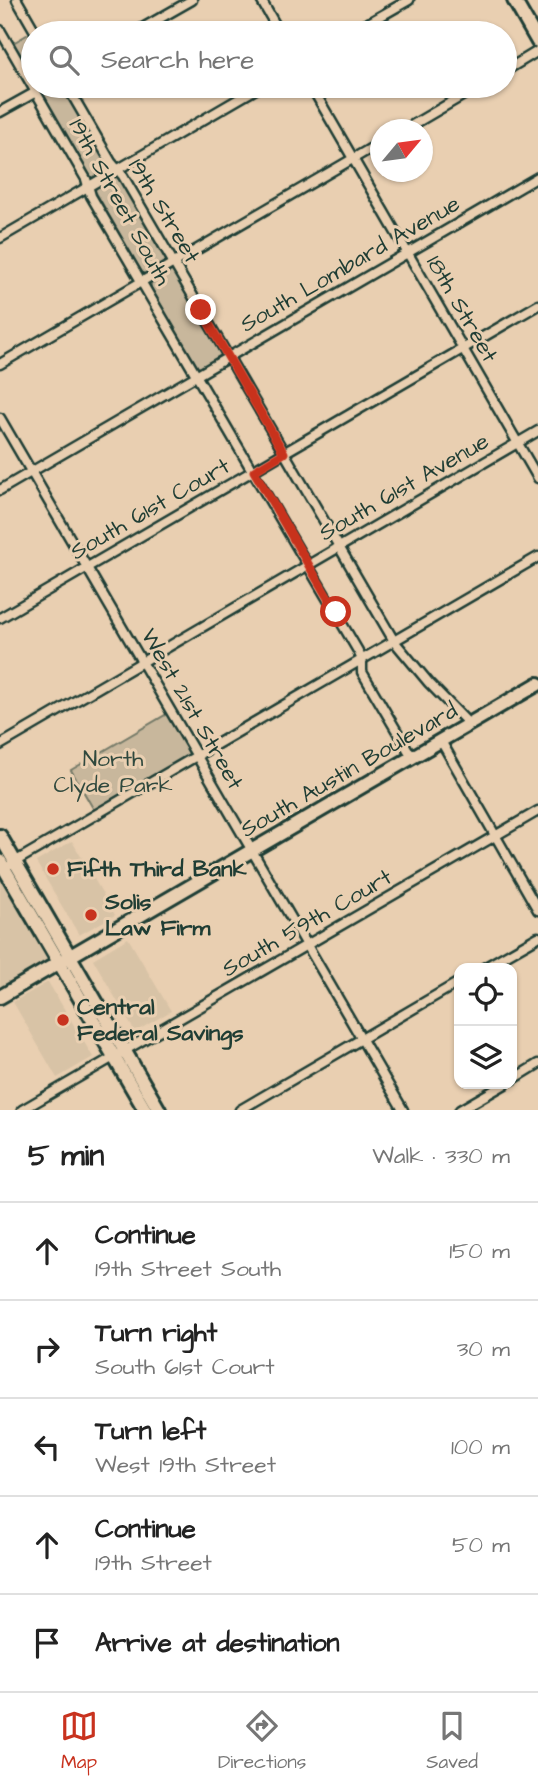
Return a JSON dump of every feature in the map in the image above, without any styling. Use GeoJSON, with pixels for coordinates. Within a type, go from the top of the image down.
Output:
{"type":"FeatureCollection","features":[{"type":"Feature","properties":{"kind":"street"},"geometry":{"type":"LineString","coordinates":[[17,0],[29,21]]}},
{"type":"Feature","properties":{"kind":"street"},"geometry":{"type":"LineString","coordinates":[[155,21],[192,0]]}},
{"type":"Feature","properties":{"kind":"street"},"geometry":{"type":"LineString","coordinates":[[261,0],[273,21]]}},
{"type":"Feature","properties":{"kind":"street"},"geometry":{"type":"LineString","coordinates":[[372,21],[408,0]]}},
{"type":"Feature","properties":{"kind":"street"},"geometry":{"type":"LineString","coordinates":[[514,0],[538,42]]}},
{"type":"Feature","properties":{"kind":"street","name":"19th Street South"},"geometry":{"type":"LineString","coordinates":[[0,30],[21,66]]}},
{"type":"Feature","properties":{"kind":"street"},"geometry":{"type":"LineString","coordinates":[[517,64],[538,51]]}},
{"type":"Feature","properties":{"kind":"street"},"geometry":{"type":"LineString","coordinates":[[0,112],[25,98]]}},
{"type":"Feature","properties":{"kind":"street","name":"19th Street South"},"geometry":{"type":"LineString","coordinates":[[39,98],[142,282],[362,660],[362,672],[412,757]]}},
{"type":"Feature","properties":{"kind":"street","name":"19th Street"},"geometry":{"type":"LineString","coordinates":[[74,98],[174,263],[394,641],[429,683],[469,724]]}},
{"type":"Feature","properties":{"kind":"street"},"geometry":{"type":"LineString","coordinates":[[0,238],[240,98]]}},
{"type":"Feature","properties":{"kind":"street","name":"18th Street"},"geometry":{"type":"LineString","coordinates":[[318,98],[538,478]]}},
{"type":"Feature","properties":{"kind":"street"},"geometry":{"type":"LineString","coordinates":[[423,119],[459,98]]}},
{"type":"Feature","properties":{"kind":"street"},"geometry":{"type":"LineString","coordinates":[[0,364],[370,149]]}},
{"type":"Feature","properties":{"kind":"street","name":"South Lombard Avenue"},"geometry":{"type":"LineString","coordinates":[[0,490],[538,177]]}},
{"type":"Feature","properties":{"kind":"street","name":"South 61st Court"},"geometry":{"type":"LineString","coordinates":[[0,618],[538,305]]}},
{"type":"Feature","properties":{"kind":"street","name":"West 21st Street"},"geometry":{"type":"LineString","coordinates":[[0,418],[403,1110]]}},
{"type":"Feature","properties":{"kind":"street","name":"South 61st Avenue"},"geometry":{"type":"LineString","coordinates":[[0,745],[538,432]]}},
{"type":"Feature","properties":{"kind":"street"},"geometry":{"type":"LineString","coordinates":[[5,865],[538,557]]}},
{"type":"Feature","properties":{"kind":"street","name":"South Austin Boulevard"},"geometry":{"type":"LineString","coordinates":[[0,997],[538,684]]}},
{"type":"Feature","properties":{"kind":"street"},"geometry":{"type":"LineString","coordinates":[[441,741],[538,910]]}},
{"type":"Feature","properties":{"kind":"street","name":"South 59th Court"},"geometry":{"type":"LineString","coordinates":[[22,1110],[538,811]]}},
{"type":"Feature","properties":{"kind":"street"},"geometry":{"type":"LineString","coordinates":[[0,836],[5,865],[119,1054],[145,1110]]}},
{"type":"Feature","properties":{"kind":"street"},"geometry":{"type":"LineString","coordinates":[[493,963],[538,937]]}},
{"type":"Feature","properties":{"kind":"street"},"geometry":{"type":"LineString","coordinates":[[240,1110],[454,985]]}},
{"type":"Feature","properties":{"kind":"street"},"geometry":{"type":"LineString","coordinates":[[119,1054],[159,1110]]}},
{"type":"Feature","properties":{"kind":"street"},"geometry":{"type":"LineString","coordinates":[[517,1077],[538,1064]]}},
{"type":"Feature","properties":{"kind":"street"},"geometry":{"type":"LineString","coordinates":[[460,1110],[496,1089]]}},
{"type":"Feature","properties":{"kind":"shaded area"},"geometry":{"type":"Polygon","coordinates":[[[72,841],[115,915],[79,935],[36,862],[72,841]]]}},
{"type":"Feature","properties":{"kind":"shaded area"},"geometry":{"type":"Polygon","coordinates":[[[0,868],[53,958],[0,989],[0,868]]]}},
{"type":"Feature","properties":{"kind":"shaded area"},"geometry":{"type":"Polygon","coordinates":[[[128,938],[171,1011],[135,1032],[93,959],[128,938]]]}},
{"type":"Feature","properties":{"kind":"shaded area"},"geometry":{"type":"Polygon","coordinates":[[[48,982],[93,1057],[57,1078],[13,1002],[48,982]]]}},
{"type":"Feature","properties":{"kind":"green space"},"geometry":{"type":"Polygon","coordinates":[[[21,38],[21,57],[13,43],[21,38]]]}},
{"type":"Feature","properties":{"kind":"green space"},"geometry":{"type":"Polygon","coordinates":[[[45,98],[71,98],[109,163],[108,168],[95,177],[90,177],[45,98]]]}},
{"type":"Feature","properties":{"kind":"green space"},"geometry":{"type":"Polygon","coordinates":[[[115,176],[120,177],[167,258],[167,261],[145,274],[95,191],[115,176]]]}},
{"type":"Feature","properties":{"kind":"green space"},"geometry":{"type":"Polygon","coordinates":[[[172,271],[176,272],[222,352],[221,356],[201,368],[197,367],[151,288],[151,283],[172,271]]]}},
{"type":"Feature","properties":{"kind":"green space","name":"North Clyde Park"},"geometry":{"type":"Polygon","coordinates":[[[167,714],[190,755],[94,810],[71,770],[167,714]]]}},
{"type":"Feature","properties":{"kind":"place","name":"Fifth Third Bank"},"geometry":{"type":"Point","coordinates":[53,869]}},
{"type":"Feature","properties":{"kind":"place","name":"Solis Law Firm"},"geometry":{"type":"Point","coordinates":[91,915]}},
{"type":"Feature","properties":{"kind":"place","name":"Central Federal Savings"},"geometry":{"type":"Point","coordinates":[63,1020]}},
{"type":"Feature","properties":{"kind":"route"},"geometry":{"type":"LineString","coordinates":[[201,310],[284,453],[254,471],[336,612]]}}]}
